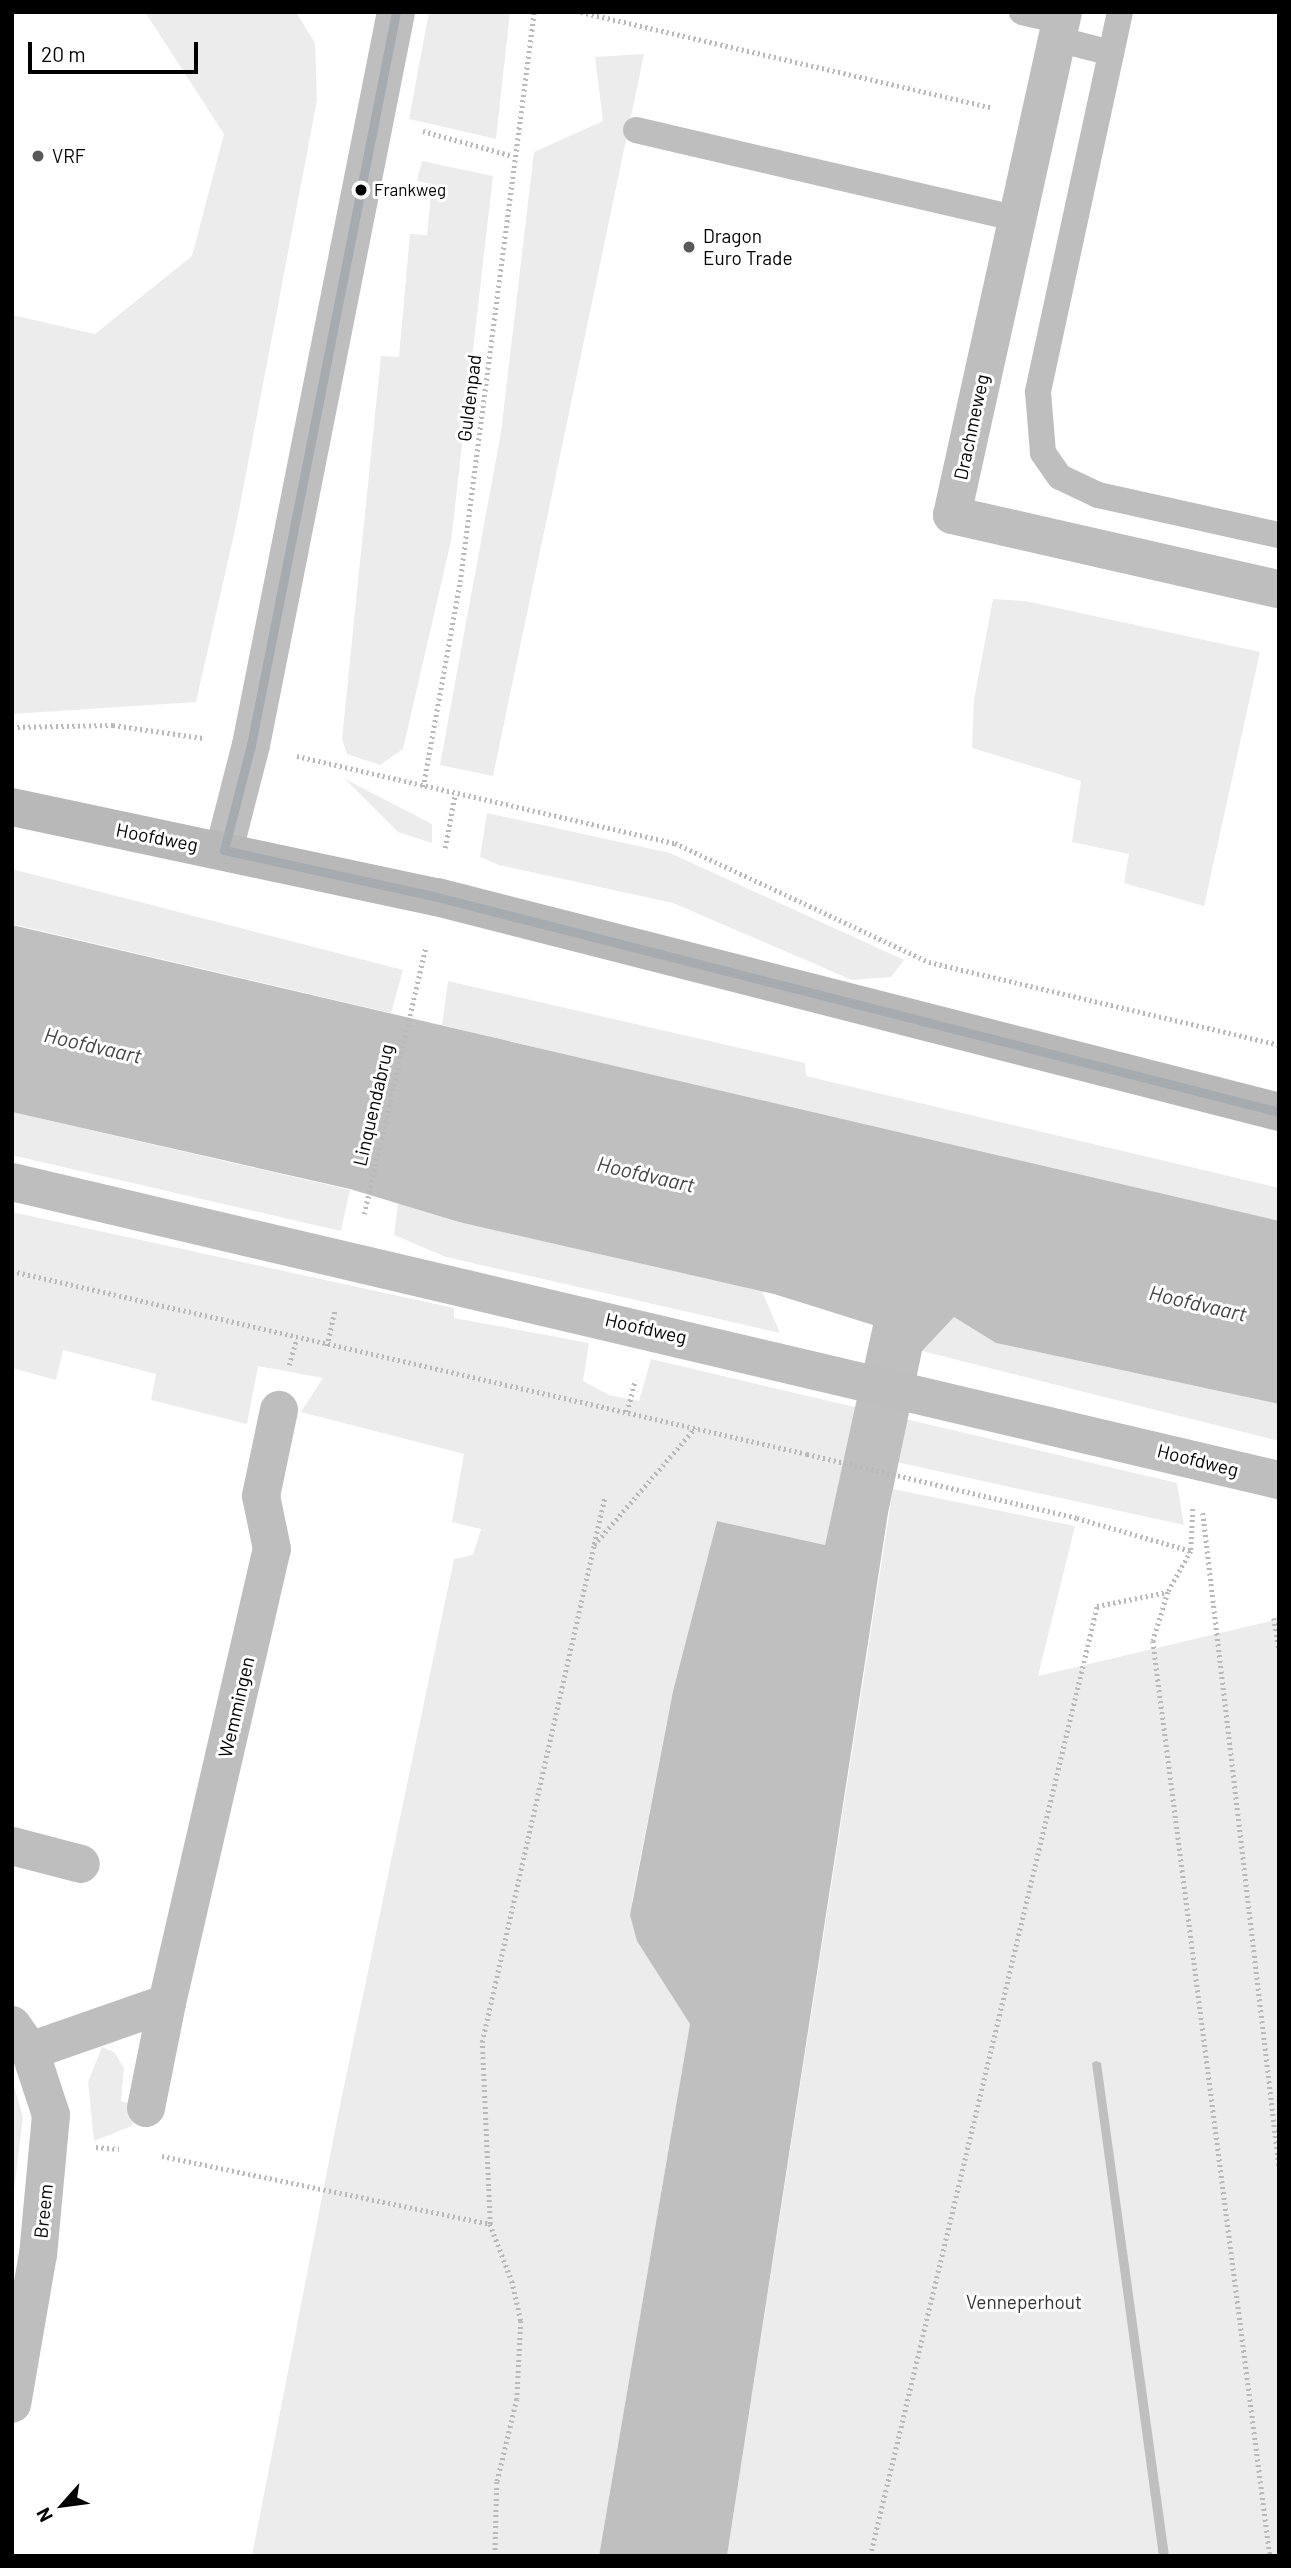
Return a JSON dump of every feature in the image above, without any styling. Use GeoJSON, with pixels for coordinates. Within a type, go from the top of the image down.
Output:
{"type":"FeatureCollection","features":[{"type":"Feature","properties":{"kind":"street"},"geometry":{"type":"LineString","coordinates":[[224,850],[254,732],[396,12]]}},
{"type":"Feature","properties":{"kind":"street","name":"Drachmeweg"},"geometry":{"type":"LineString","coordinates":[[1060,24],[952,515],[1279,589]]}},
{"type":"Feature","properties":{"kind":"street","name":"Hoofdweg"},"geometry":{"type":"LineString","coordinates":[[12,807],[436,897],[1279,1112]]}},
{"type":"Feature","properties":{"kind":"street","name":"Hoofdweg"},"geometry":{"type":"LineString","coordinates":[[12,1182],[826,1371],[1279,1480]]}},
{"type":"Feature","properties":{"kind":"street","name":"Wemmingen"},"geometry":{"type":"LineString","coordinates":[[146,2108],[167,2003],[272,1549],[261,1496],[279,1410]]}},
{"type":"Feature","properties":{"kind":"street"},"geometry":{"type":"LineString","coordinates":[[12,1846],[81,1864]]}},
{"type":"Feature","properties":{"kind":"street"},"geometry":{"type":"LineString","coordinates":[[21,2038],[167,2003]]}},
{"type":"Feature","properties":{"kind":"street","name":"Breem"},"geometry":{"type":"LineString","coordinates":[[13,2395],[38,2254],[50,2141],[48,2097],[21,2038]]}},
{"type":"Feature","properties":{"kind":"lane"},"geometry":{"type":"LineString","coordinates":[[1022,12],[1060,24],[1111,53]]}},
{"type":"Feature","properties":{"kind":"lane"},"geometry":{"type":"LineString","coordinates":[[1119,12],[1038,392],[1037,424],[1043,453],[1060,477],[1098,495],[1279,536]]}},
{"type":"Feature","properties":{"kind":"lane"},"geometry":{"type":"LineString","coordinates":[[636,130],[1017,219]]}},
{"type":"Feature","properties":{"kind":"path","name":"Guldenpad"},"geometry":{"type":"LineString","coordinates":[[534,12],[513,156],[460,582],[423,787],[675,843],[929,962],[1279,1045]]}},
{"type":"Feature","properties":{"kind":"path"},"geometry":{"type":"LineString","coordinates":[[581,12],[1039,119]]}},
{"type":"Feature","properties":{"kind":"path"},"geometry":{"type":"LineString","coordinates":[[374,118],[513,156]]}},
{"type":"Feature","properties":{"kind":"path","name":"Linquendabrug"},"geometry":{"type":"LineString","coordinates":[[363,1217],[416,986]]}},
{"type":"Feature","properties":{"kind":"path"},"geometry":{"type":"LineString","coordinates":[[12,1271],[1077,1518],[1191,1551],[1168,1592],[1153,1641],[1270,2556]]}},
{"type":"Feature","properties":{"kind":"path"},"geometry":{"type":"LineString","coordinates":[[594,1545],[695,1428]]}},
{"type":"Feature","properties":{"kind":"path"},"geometry":{"type":"LineString","coordinates":[[1197,1460],[1279,2166]]}},
{"type":"Feature","properties":{"kind":"path"},"geometry":{"type":"LineString","coordinates":[[495,2556],[497,2482],[517,2399],[521,2321],[512,2281],[490,2224],[482,2042],[605,1496]]}},
{"type":"Feature","properties":{"kind":"path"},"geometry":{"type":"LineString","coordinates":[[870,2556],[1097,1606],[1168,1592]]}},
{"type":"Feature","properties":{"kind":"path"},"geometry":{"type":"LineString","coordinates":[[1274,1618],[1279,1649]]}},
{"type":"Feature","properties":{"kind":"path"},"geometry":{"type":"LineString","coordinates":[[50,2141],[123,2149]]}},
{"type":"Feature","properties":{"kind":"path"},"geometry":{"type":"LineString","coordinates":[[150,2153],[490,2224]]}},
{"type":"Feature","properties":{"kind":"green space"},"geometry":{"type":"Polygon","coordinates":[[[145,12],[296,12],[315,43],[317,100],[237,521],[196,702],[12,714],[12,315],[95,334],[192,256],[224,134],[145,12]]]}},
{"type":"Feature","properties":{"kind":"green space"},"geometry":{"type":"Polygon","coordinates":[[[429,12],[510,12],[496,139],[409,119],[429,12]]]}},
{"type":"Feature","properties":{"kind":"green space"},"geometry":{"type":"Polygon","coordinates":[[[644,54],[493,776],[440,765],[501,432],[534,152],[603,121],[595,57],[644,54]]]}},
{"type":"Feature","properties":{"kind":"green space"},"geometry":{"type":"Polygon","coordinates":[[[422,161],[493,176],[451,541],[403,749],[380,765],[347,754],[342,739],[381,356],[399,357],[410,234],[427,235],[432,184],[417,181],[422,161]]]}},
{"type":"Feature","properties":{"kind":"green space"},"geometry":{"type":"Polygon","coordinates":[[[993,599],[1025,601],[1260,652],[1204,906],[1124,883],[1129,854],[1072,842],[1081,781],[972,748],[974,700],[993,599]]]}},
{"type":"Feature","properties":{"kind":"green space"},"geometry":{"type":"Polygon","coordinates":[[[345,779],[432,824],[432,843],[398,832],[345,779]]]}},
{"type":"Feature","properties":{"kind":"green space"},"geometry":{"type":"Polygon","coordinates":[[[487,813],[670,853],[904,960],[891,977],[852,980],[673,903],[499,865],[480,857],[487,813]]]}},
{"type":"Feature","properties":{"kind":"green space"},"geometry":{"type":"Polygon","coordinates":[[[12,869],[403,970],[391,1013],[12,924],[12,869]]]}},
{"type":"Feature","properties":{"kind":"green space"},"geometry":{"type":"Polygon","coordinates":[[[448,981],[805,1063],[806,1076],[1279,1188],[1279,1225],[442,1025],[448,981]]]}},
{"type":"Feature","properties":{"kind":"green space"},"geometry":{"type":"Polygon","coordinates":[[[12,1112],[350,1190],[341,1231],[12,1155],[12,1112]]]}},
{"type":"Feature","properties":{"kind":"green space"},"geometry":{"type":"Polygon","coordinates":[[[398,1203],[459,1222],[762,1291],[780,1333],[446,1257],[394,1235],[398,1203]]]}},
{"type":"Feature","properties":{"kind":"green space"},"geometry":{"type":"Polygon","coordinates":[[[12,1212],[454,1308],[454,1318],[589,1343],[583,1381],[609,1395],[639,1401],[651,1359],[1177,1483],[1184,1525],[846,1451],[825,1545],[717,1521],[673,1691],[632,1901],[690,2024],[599,2556],[252,2556],[337,2120],[454,1559],[473,1555],[481,1529],[452,1522],[464,1454],[301,1412],[323,1378],[258,1366],[247,1424],[151,1400],[156,1374],[63,1350],[56,1380],[12,1368],[12,1212]]]}},
{"type":"Feature","properties":{"kind":"green space"},"geometry":{"type":"Polygon","coordinates":[[[953,1316],[996,1343],[1279,1404],[1279,1441],[922,1351],[953,1316]]]}},
{"type":"Feature","properties":{"kind":"green space","name":"Venneperhout"},"geometry":{"type":"Polygon","coordinates":[[[893,1489],[1075,1526],[1038,1676],[1279,1619],[1279,2556],[727,2556],[893,1489]]]}},
{"type":"Feature","properties":{"kind":"green space"},"geometry":{"type":"Polygon","coordinates":[[[102,2047],[114,2052],[124,2068],[121,2101],[136,2105],[132,2126],[94,2141],[88,2082],[102,2047]]]}},
{"type":"Feature","properties":{"kind":"green space"},"geometry":{"type":"Polygon","coordinates":[[[12,2079],[23,2117],[12,2208],[12,2079]]]}},
{"type":"Feature","properties":{"kind":"water","name":"Hoofdvaart"},"geometry":{"type":"Polygon","coordinates":[[[12,925],[1279,1221],[1279,1404],[996,1343],[954,1317],[922,1351],[888,1513],[727,2556],[599,2556],[690,2024],[637,1941],[630,1915],[673,1691],[717,1521],[825,1545],[873,1325],[774,1294],[459,1222],[350,1189],[12,1112],[12,925]]]}},
{"type":"Feature","properties":{"kind":"water"},"geometry":{"type":"Polygon","coordinates":[[[1092,2063],[1101,2063],[1169,2556],[1159,2556],[1092,2063]]]}},
{"type":"Feature","properties":{"kind":"transit line"},"geometry":{"type":"LineString","coordinates":[[224,850],[251,745],[396,12]]}},
{"type":"Feature","properties":{"kind":"transit line"},"geometry":{"type":"LineString","coordinates":[[224,850],[437,897],[1279,1112]]}},
{"type":"Feature","properties":{"kind":"place","name":"VRF"},"geometry":{"type":"Point","coordinates":[38,156]}},
{"type":"Feature","properties":{"kind":"place","name":"Frankweg"},"geometry":{"type":"Point","coordinates":[361,190]}},
{"type":"Feature","properties":{"kind":"place","name":"Dragon Euro Trade"},"geometry":{"type":"Point","coordinates":[689,247]}}]}
